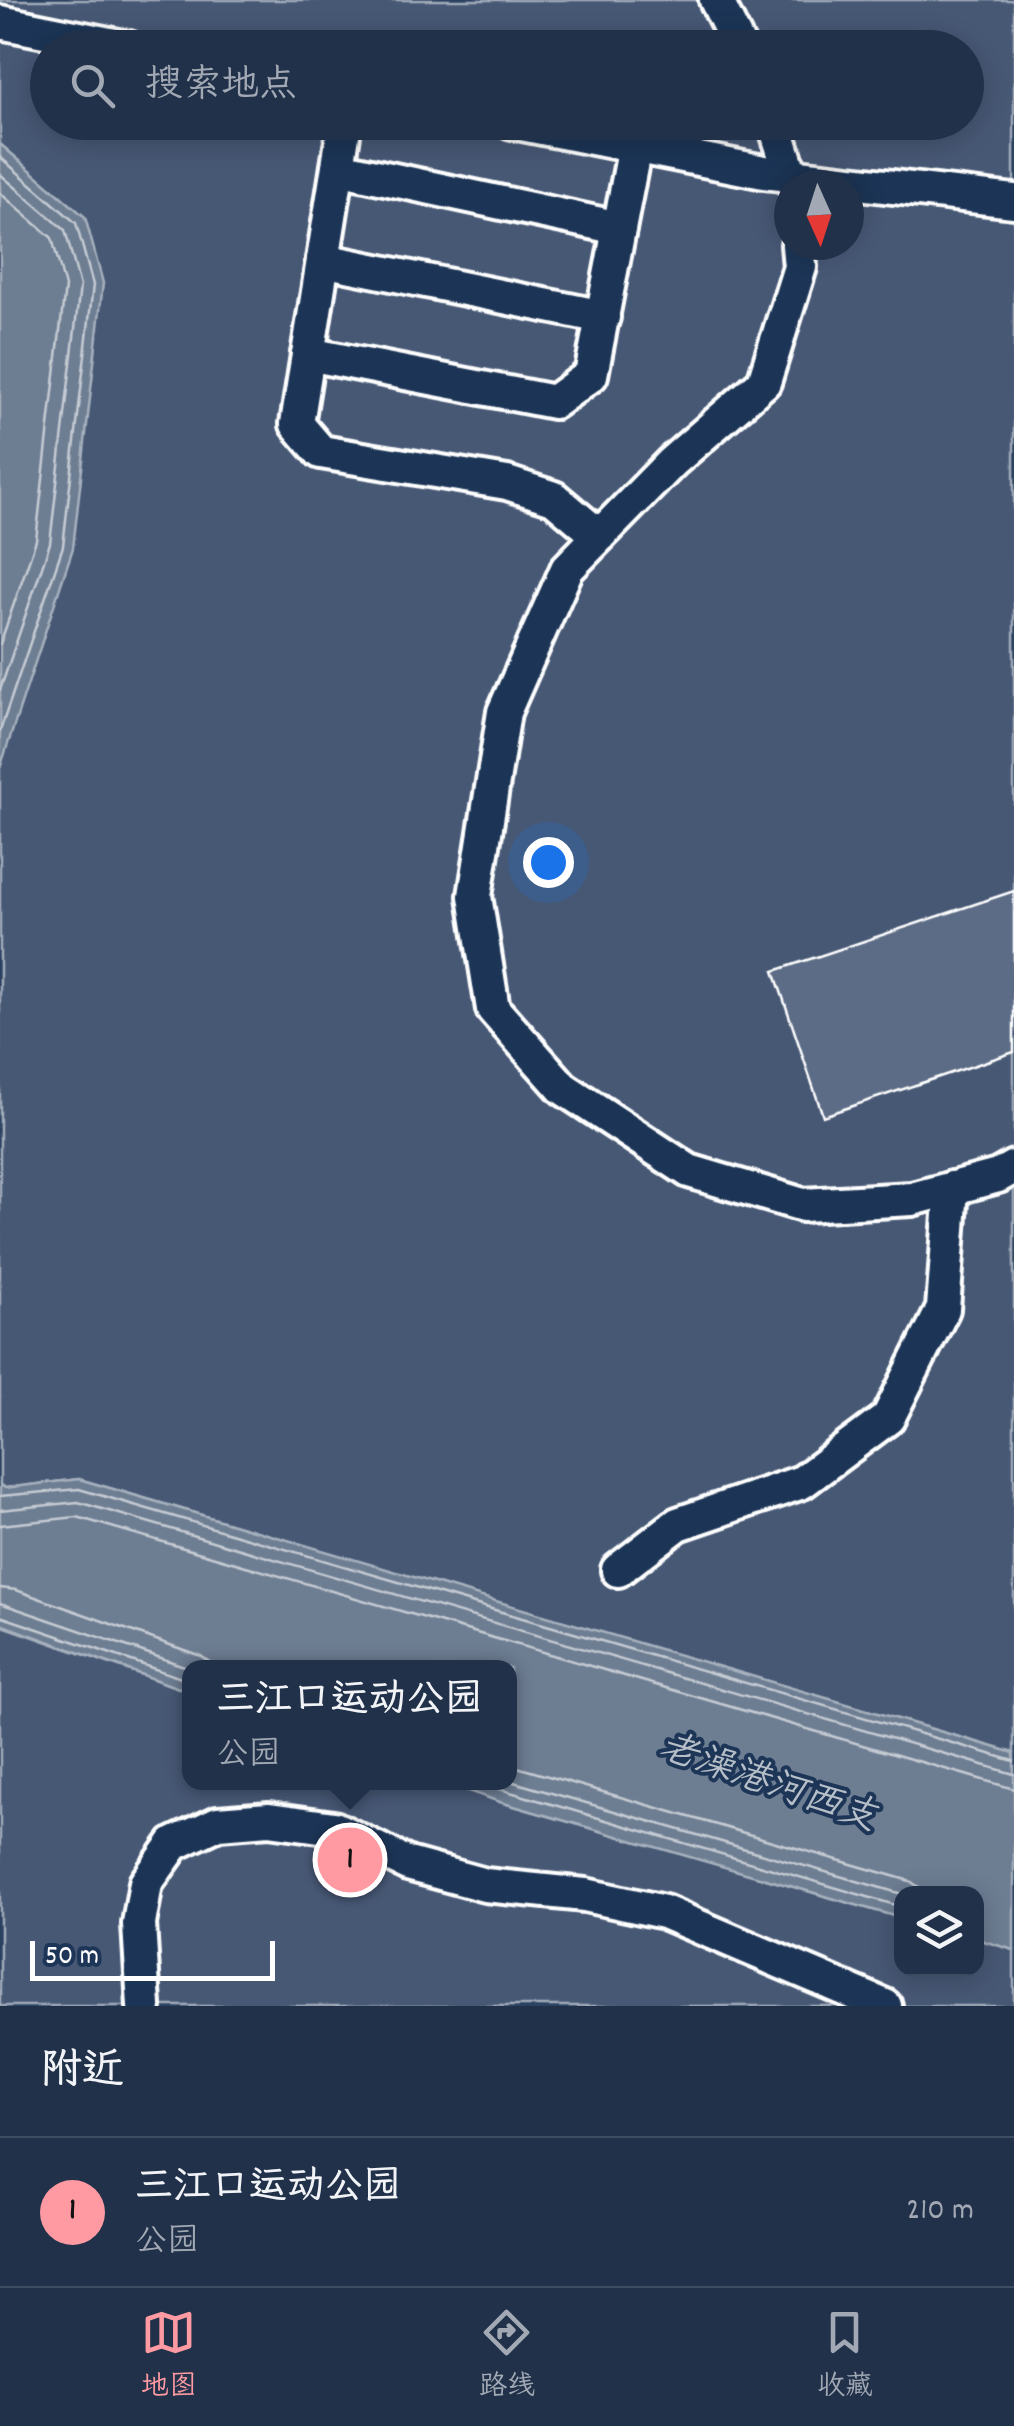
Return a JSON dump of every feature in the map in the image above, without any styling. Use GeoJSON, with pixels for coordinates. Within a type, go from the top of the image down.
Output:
{"type":"FeatureCollection","features":[{"type":"Feature","properties":{"kind":"lane"},"geometry":{"type":"LineString","coordinates":[[716,0],[731,30]]}},
{"type":"Feature","properties":{"kind":"lane"},"geometry":{"type":"LineString","coordinates":[[0,22],[40,30]]}},
{"type":"Feature","properties":{"kind":"lane"},"geometry":{"type":"LineString","coordinates":[[342,140],[297,424],[320,452],[507,484],[554,498],[599,536]]}},
{"type":"Feature","properties":{"kind":"lane"},"geometry":{"type":"LineString","coordinates":[[604,140],[774,176]]}},
{"type":"Feature","properties":{"kind":"lane"},"geometry":{"type":"LineString","coordinates":[[780,140],[791,170]]}},
{"type":"Feature","properties":{"kind":"lane"},"geometry":{"type":"LineString","coordinates":[[308,354],[554,402],[591,376],[635,146]]}},
{"type":"Feature","properties":{"kind":"lane"},"geometry":{"type":"LineString","coordinates":[[338,168],[620,228]]}},
{"type":"Feature","properties":{"kind":"lane"},"geometry":{"type":"LineString","coordinates":[[864,187],[1014,201]]}},
{"type":"Feature","properties":{"kind":"lane"},"geometry":{"type":"LineString","coordinates":[[324,260],[603,316]]}},
{"type":"Feature","properties":{"kind":"lane"},"geometry":{"type":"LineString","coordinates":[[799,260],[764,382],[672,462],[566,569],[504,712],[476,896],[493,1009],[563,1088],[689,1171],[803,1205],[912,1199],[998,1176],[1014,1167]]}},
{"type":"Feature","properties":{"kind":"lane"},"geometry":{"type":"LineString","coordinates":[[618,1570],[678,1524],[802,1482],[888,1418],[944,1309],[952,1188]]}},
{"type":"Feature","properties":{"kind":"lane"},"geometry":{"type":"LineString","coordinates":[[144,2006],[139,1924],[146,1884],[174,1844],[218,1823],[269,1819],[334,1828],[408,1864],[485,1885],[585,1895],[664,1912],[885,2006]]}},
{"type":"Feature","properties":{"kind":"shaded area"},"geometry":{"type":"Polygon","coordinates":[[[0,0],[1014,0],[1014,1753],[79,1479],[5,1488],[0,1485],[0,768],[15,716],[85,217],[0,144],[0,0]]]}},
{"type":"Feature","properties":{"kind":"shaded area"},"geometry":{"type":"Polygon","coordinates":[[[0,1625],[182,1689],[182,1790],[466,1790],[894,1916],[894,1976],[984,1976],[984,1941],[1014,1950],[1014,2006],[0,2006],[0,1625]]]}},
{"type":"Feature","properties":{"kind":"water"},"geometry":{"type":"Polygon","coordinates":[[[0,144],[85,217],[103,283],[73,548],[0,768],[0,144]]]}},
{"type":"Feature","properties":{"kind":"water","name":"老澡港河西支"},"geometry":{"type":"Polygon","coordinates":[[[79,1479],[1014,1753],[1014,1950],[984,1941],[984,1886],[894,1886],[894,1916],[466,1790],[517,1790],[517,1660],[182,1660],[182,1689],[0,1624],[0,1485],[5,1488],[79,1479]]]}},
{"type":"Feature","properties":{"kind":"building"},"geometry":{"type":"Polygon","coordinates":[[[1014,891],[1014,1052],[823,1116],[774,971],[1014,891]]]}},
{"type":"Feature","properties":{"kind":"place","name":"三江口运动公园"},"geometry":{"type":"Point","coordinates":[350,1860]}}]}
